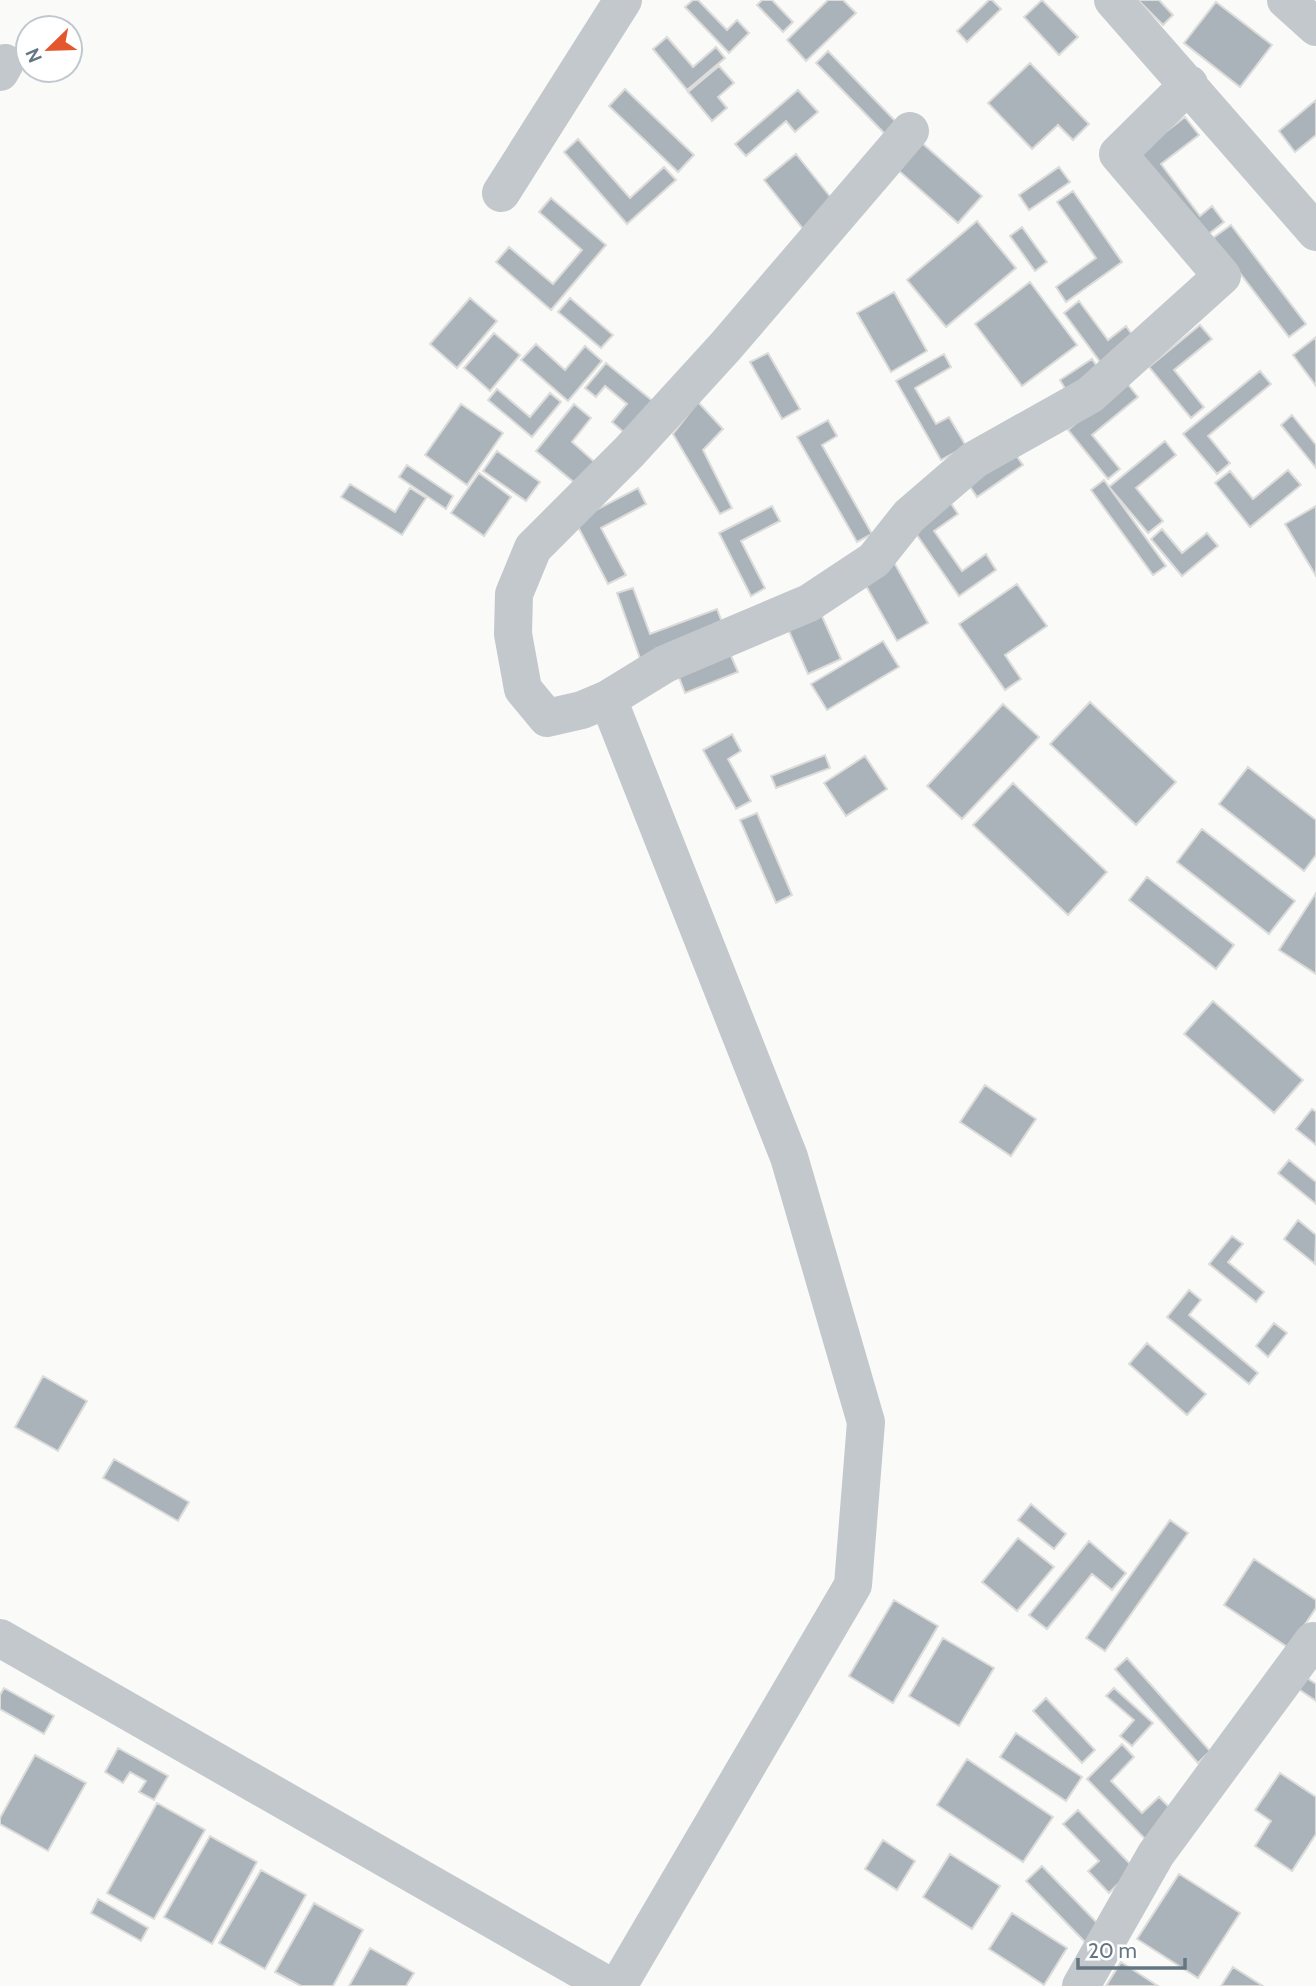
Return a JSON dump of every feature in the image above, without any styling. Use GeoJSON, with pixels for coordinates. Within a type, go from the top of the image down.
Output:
{"type":"FeatureCollection","features":[{"type":"Feature","properties":{"kind":"street"},"geometry":{"type":"LineString","coordinates":[[501,193],[623,0]]}},
{"type":"Feature","properties":{"kind":"street"},"geometry":{"type":"LineString","coordinates":[[1113,0],[1316,232]]}},
{"type":"Feature","properties":{"kind":"street"},"geometry":{"type":"LineString","coordinates":[[1286,0],[1316,27]]}},
{"type":"Feature","properties":{"kind":"street"},"geometry":{"type":"LineString","coordinates":[[910,131],[725,347],[621,460],[533,548],[514,594],[513,634],[523,689],[547,718],[582,710],[608,699],[665,664],[810,603],[874,560],[909,516],[974,460],[1090,395],[1222,276],[1118,154],[1189,84]]}},
{"type":"Feature","properties":{"kind":"street"},"geometry":{"type":"LineString","coordinates":[[608,699],[789,1157],[866,1422],[853,1585],[618,1986]]}},
{"type":"Feature","properties":{"kind":"street"},"geometry":{"type":"LineString","coordinates":[[0,1638],[609,1986]]}},
{"type":"Feature","properties":{"kind":"street"},"geometry":{"type":"LineString","coordinates":[[1081,1986],[1156,1854],[1313,1641]]}},
{"type":"Feature","properties":{"kind":"building"},"geometry":{"type":"Polygon","coordinates":[[[693,0],[698,0],[727,30],[737,20],[749,33],[729,53],[685,7],[693,0]]]}},
{"type":"Feature","properties":{"kind":"building"},"geometry":{"type":"Polygon","coordinates":[[[762,0],[772,0],[793,22],[783,32],[757,5],[762,0]]]}},
{"type":"Feature","properties":{"kind":"building"},"geometry":{"type":"Polygon","coordinates":[[[828,0],[843,0],[856,13],[806,61],[787,40],[828,0]]]}},
{"type":"Feature","properties":{"kind":"building"},"geometry":{"type":"Polygon","coordinates":[[[989,0],[1001,9],[967,42],[957,31],[989,0]]]}},
{"type":"Feature","properties":{"kind":"building"},"geometry":{"type":"Polygon","coordinates":[[[1042,0],[1078,37],[1059,55],[1024,17],[1042,0]]]}},
{"type":"Feature","properties":{"kind":"building"},"geometry":{"type":"Polygon","coordinates":[[[1138,0],[1159,0],[1173,15],[1163,25],[1138,0]]]}},
{"type":"Feature","properties":{"kind":"building"},"geometry":{"type":"Polygon","coordinates":[[[1216,2],[1272,45],[1240,87],[1184,43],[1216,2]]]}},
{"type":"Feature","properties":{"kind":"building"},"geometry":{"type":"Polygon","coordinates":[[[667,37],[693,67],[716,47],[725,58],[687,90],[653,49],[667,37]]]}},
{"type":"Feature","properties":{"kind":"building"},"geometry":{"type":"Polygon","coordinates":[[[828,51],[900,126],[888,137],[816,63],[828,51]]]}},
{"type":"Feature","properties":{"kind":"building"},"geometry":{"type":"Polygon","coordinates":[[[1030,63],[1089,124],[1073,140],[1058,125],[1032,149],[988,103],[1030,63]]]}},
{"type":"Feature","properties":{"kind":"building"},"geometry":{"type":"Polygon","coordinates":[[[719,66],[734,83],[718,97],[727,108],[712,121],[688,92],[719,66]]]}},
{"type":"Feature","properties":{"kind":"building"},"geometry":{"type":"Polygon","coordinates":[[[625,89],[694,155],[678,172],[609,106],[625,89]]]}},
{"type":"Feature","properties":{"kind":"building"},"geometry":{"type":"Polygon","coordinates":[[[798,90],[818,112],[795,132],[786,121],[746,156],[735,144],[798,90]]]}},
{"type":"Feature","properties":{"kind":"building"},"geometry":{"type":"Polygon","coordinates":[[[1316,100],[1316,135],[1295,152],[1279,131],[1316,100]]]}},
{"type":"Feature","properties":{"kind":"building"},"geometry":{"type":"Polygon","coordinates":[[[1185,117],[1199,135],[1161,164],[1200,216],[1212,206],[1224,222],[1201,240],[1136,155],[1185,117]]]}},
{"type":"Feature","properties":{"kind":"building"},"geometry":{"type":"Polygon","coordinates":[[[578,139],[630,198],[664,167],[676,180],[627,224],[564,152],[578,139]]]}},
{"type":"Feature","properties":{"kind":"building"},"geometry":{"type":"Polygon","coordinates":[[[922,143],[982,196],[958,223],[898,170],[922,143]]]}},
{"type":"Feature","properties":{"kind":"building"},"geometry":{"type":"Polygon","coordinates":[[[796,154],[840,209],[808,235],[764,180],[796,154]]]}},
{"type":"Feature","properties":{"kind":"building"},"geometry":{"type":"Polygon","coordinates":[[[1059,167],[1070,182],[1029,210],[1019,195],[1059,167]]]}},
{"type":"Feature","properties":{"kind":"building"},"geometry":{"type":"Polygon","coordinates":[[[1073,191],[1122,262],[1066,302],[1056,287],[1096,258],[1057,202],[1073,191]]]}},
{"type":"Feature","properties":{"kind":"building"},"geometry":{"type":"Polygon","coordinates":[[[551,198],[606,245],[551,310],[496,262],[509,247],[553,284],[582,250],[539,212],[551,198]]]}},
{"type":"Feature","properties":{"kind":"building"},"geometry":{"type":"Polygon","coordinates":[[[977,221],[1016,268],[946,327],[907,280],[977,221]]]}},
{"type":"Feature","properties":{"kind":"building"},"geometry":{"type":"Polygon","coordinates":[[[1231,225],[1306,324],[1289,337],[1213,238],[1231,225]]]}},
{"type":"Feature","properties":{"kind":"building"},"geometry":{"type":"Polygon","coordinates":[[[1022,227],[1047,262],[1035,271],[1010,236],[1022,227]]]}},
{"type":"Feature","properties":{"kind":"building"},"geometry":{"type":"Polygon","coordinates":[[[1030,282],[1077,345],[1022,386],[975,324],[1030,282]]]}},
{"type":"Feature","properties":{"kind":"building"},"geometry":{"type":"Polygon","coordinates":[[[894,292],[927,351],[891,372],[857,313],[894,292]]]}},
{"type":"Feature","properties":{"kind":"building"},"geometry":{"type":"Polygon","coordinates":[[[470,298],[497,321],[457,368],[430,344],[470,298]]]}},
{"type":"Feature","properties":{"kind":"building"},"geometry":{"type":"Polygon","coordinates":[[[570,298],[613,335],[601,348],[558,312],[570,298]]]}},
{"type":"Feature","properties":{"kind":"building"},"geometry":{"type":"Polygon","coordinates":[[[1079,301],[1108,340],[1126,326],[1137,342],[1104,367],[1064,313],[1079,301]]]}},
{"type":"Feature","properties":{"kind":"building"},"geometry":{"type":"Polygon","coordinates":[[[1200,325],[1212,339],[1174,370],[1204,407],[1191,418],[1149,367],[1200,325]]]}},
{"type":"Feature","properties":{"kind":"building"},"geometry":{"type":"Polygon","coordinates":[[[494,333],[520,355],[490,391],[464,368],[494,333]]]}},
{"type":"Feature","properties":{"kind":"building"},"geometry":{"type":"Polygon","coordinates":[[[1316,337],[1316,386],[1293,355],[1316,337]]]}},
{"type":"Feature","properties":{"kind":"building"},"geometry":{"type":"Polygon","coordinates":[[[536,344],[565,370],[585,346],[602,361],[568,401],[521,360],[536,344]]]}},
{"type":"Feature","properties":{"kind":"building"},"geometry":{"type":"Polygon","coordinates":[[[768,353],[800,409],[782,419],[750,362],[768,353]]]}},
{"type":"Feature","properties":{"kind":"building"},"geometry":{"type":"Polygon","coordinates":[[[944,354],[951,367],[915,388],[936,424],[949,417],[966,446],[941,460],[896,381],[944,354]]]}},
{"type":"Feature","properties":{"kind":"building"},"geometry":{"type":"Polygon","coordinates":[[[1092,359],[1102,374],[1069,395],[1060,380],[1092,359]]]}},
{"type":"Feature","properties":{"kind":"building"},"geometry":{"type":"Polygon","coordinates":[[[606,363],[655,403],[628,436],[612,422],[627,404],[605,386],[596,397],[585,388],[606,363]]]}},
{"type":"Feature","properties":{"kind":"building"},"geometry":{"type":"Polygon","coordinates":[[[1260,371],[1271,384],[1208,436],[1230,463],[1217,474],[1183,434],[1260,371]]]}},
{"type":"Feature","properties":{"kind":"building"},"geometry":{"type":"Polygon","coordinates":[[[1126,382],[1138,397],[1092,435],[1120,469],[1108,479],[1068,430],[1126,382]]]}},
{"type":"Feature","properties":{"kind":"building"},"geometry":{"type":"Polygon","coordinates":[[[497,389],[530,417],[550,393],[561,402],[532,437],[488,400],[497,389]]]}},
{"type":"Feature","properties":{"kind":"building"},"geometry":{"type":"Polygon","coordinates":[[[698,402],[723,429],[703,450],[732,508],[720,514],[673,434],[698,402]]]}},
{"type":"Feature","properties":{"kind":"building"},"geometry":{"type":"Polygon","coordinates":[[[461,404],[503,433],[467,485],[425,455],[461,404]]]}},
{"type":"Feature","properties":{"kind":"building"},"geometry":{"type":"Polygon","coordinates":[[[574,404],[591,418],[572,442],[599,466],[581,488],[536,451],[574,404]]]}},
{"type":"Feature","properties":{"kind":"building"},"geometry":{"type":"Polygon","coordinates":[[[1292,415],[1316,445],[1316,468],[1281,425],[1292,415]]]}},
{"type":"Feature","properties":{"kind":"building"},"geometry":{"type":"Polygon","coordinates":[[[828,420],[837,436],[822,445],[872,534],[857,542],[797,437],[828,420]]]}},
{"type":"Feature","properties":{"kind":"building"},"geometry":{"type":"Polygon","coordinates":[[[1165,441],[1176,455],[1136,488],[1163,521],[1148,533],[1109,487],[1165,441]]]}},
{"type":"Feature","properties":{"kind":"building"},"geometry":{"type":"Polygon","coordinates":[[[1010,447],[1023,465],[977,497],[964,478],[1010,447]]]}},
{"type":"Feature","properties":{"kind":"building"},"geometry":{"type":"Polygon","coordinates":[[[497,451],[540,482],[526,501],[483,471],[497,451]]]}},
{"type":"Feature","properties":{"kind":"building"},"geometry":{"type":"Polygon","coordinates":[[[407,465],[453,496],[446,509],[399,477],[407,465]]]}},
{"type":"Feature","properties":{"kind":"building"},"geometry":{"type":"Polygon","coordinates":[[[1288,470],[1301,485],[1250,527],[1215,483],[1230,471],[1253,499],[1288,470]]]}},
{"type":"Feature","properties":{"kind":"building"},"geometry":{"type":"Polygon","coordinates":[[[479,473],[511,497],[484,536],[451,513],[479,473]]]}},
{"type":"Feature","properties":{"kind":"building"},"geometry":{"type":"Polygon","coordinates":[[[1104,480],[1166,566],[1153,575],[1091,490],[1104,480]]]}},
{"type":"Feature","properties":{"kind":"building"},"geometry":{"type":"Polygon","coordinates":[[[350,484],[395,512],[410,488],[426,498],[402,535],[341,497],[350,484]]]}},
{"type":"Feature","properties":{"kind":"building"},"geometry":{"type":"Polygon","coordinates":[[[638,488],[646,504],[601,528],[626,575],[608,584],[575,521],[638,488]]]}},
{"type":"Feature","properties":{"kind":"building"},"geometry":{"type":"Polygon","coordinates":[[[948,499],[958,514],[934,531],[962,571],[986,554],[996,570],[959,596],[910,525],[948,499]]]}},
{"type":"Feature","properties":{"kind":"building"},"geometry":{"type":"Polygon","coordinates":[[[772,506],[780,521],[741,541],[765,588],[751,596],[719,533],[772,506]]]}},
{"type":"Feature","properties":{"kind":"building"},"geometry":{"type":"Polygon","coordinates":[[[1316,506],[1316,576],[1285,524],[1316,506]]]}},
{"type":"Feature","properties":{"kind":"building"},"geometry":{"type":"Polygon","coordinates":[[[1162,529],[1182,553],[1207,533],[1218,546],[1182,576],[1151,539],[1162,529]]]}},
{"type":"Feature","properties":{"kind":"building"},"geometry":{"type":"Polygon","coordinates":[[[891,557],[928,623],[897,641],[860,575],[891,557]]]}},
{"type":"Feature","properties":{"kind":"building"},"geometry":{"type":"Polygon","coordinates":[[[1017,584],[1047,626],[1005,655],[1021,679],[1005,690],[959,624],[1017,584]]]}},
{"type":"Feature","properties":{"kind":"building"},"geometry":{"type":"Polygon","coordinates":[[[633,588],[650,634],[717,609],[725,630],[641,661],[617,593],[633,588]]]}},
{"type":"Feature","properties":{"kind":"building"},"geometry":{"type":"Polygon","coordinates":[[[821,614],[841,659],[808,674],[788,629],[821,614]]]}},
{"type":"Feature","properties":{"kind":"building"},"geometry":{"type":"Polygon","coordinates":[[[883,641],[899,667],[827,710],[811,684],[883,641]]]}},
{"type":"Feature","properties":{"kind":"building"},"geometry":{"type":"Polygon","coordinates":[[[729,651],[738,672],[685,693],[677,672],[729,651]]]}},
{"type":"Feature","properties":{"kind":"building"},"geometry":{"type":"Polygon","coordinates":[[[1090,702],[1176,782],[1136,825],[1050,744],[1090,702]]]}},
{"type":"Feature","properties":{"kind":"building"},"geometry":{"type":"Polygon","coordinates":[[[1003,704],[1039,737],[962,819],[927,786],[1003,704]]]}},
{"type":"Feature","properties":{"kind":"building"},"geometry":{"type":"Polygon","coordinates":[[[732,734],[741,751],[728,759],[751,801],[736,809],[703,750],[732,734]]]}},
{"type":"Feature","properties":{"kind":"building"},"geometry":{"type":"Polygon","coordinates":[[[825,755],[830,768],[776,788],[771,776],[825,755]]]}},
{"type":"Feature","properties":{"kind":"building"},"geometry":{"type":"Polygon","coordinates":[[[865,756],[887,789],[846,816],[824,783],[865,756]]]}},
{"type":"Feature","properties":{"kind":"building"},"geometry":{"type":"Polygon","coordinates":[[[1248,767],[1316,820],[1316,855],[1304,871],[1219,804],[1248,767]]]}},
{"type":"Feature","properties":{"kind":"building"},"geometry":{"type":"Polygon","coordinates":[[[1013,783],[1107,872],[1068,915],[973,825],[1013,783]]]}},
{"type":"Feature","properties":{"kind":"building"},"geometry":{"type":"Polygon","coordinates":[[[757,813],[792,895],[776,903],[740,820],[757,813]]]}},
{"type":"Feature","properties":{"kind":"building"},"geometry":{"type":"Polygon","coordinates":[[[1202,829],[1295,901],[1269,934],[1177,862],[1202,829]]]}},
{"type":"Feature","properties":{"kind":"building"},"geometry":{"type":"Polygon","coordinates":[[[1147,877],[1234,945],[1216,969],[1129,900],[1147,877]]]}},
{"type":"Feature","properties":{"kind":"building"},"geometry":{"type":"Polygon","coordinates":[[[1316,893],[1316,974],[1279,950],[1316,893]]]}},
{"type":"Feature","properties":{"kind":"building"},"geometry":{"type":"Polygon","coordinates":[[[1213,1001],[1303,1080],[1274,1113],[1184,1034],[1213,1001]]]}},
{"type":"Feature","properties":{"kind":"building"},"geometry":{"type":"Polygon","coordinates":[[[985,1085],[1036,1119],[1011,1156],[960,1122],[985,1085]]]}},
{"type":"Feature","properties":{"kind":"building"},"geometry":{"type":"Polygon","coordinates":[[[1312,1109],[1316,1112],[1316,1145],[1296,1129],[1312,1109]]]}},
{"type":"Feature","properties":{"kind":"building"},"geometry":{"type":"Polygon","coordinates":[[[1289,1160],[1316,1182],[1316,1204],[1278,1173],[1289,1160]]]}},
{"type":"Feature","properties":{"kind":"building"},"geometry":{"type":"Polygon","coordinates":[[[1298,1220],[1316,1235],[1315,1264],[1284,1239],[1298,1220]]]}},
{"type":"Feature","properties":{"kind":"building"},"geometry":{"type":"Polygon","coordinates":[[[1232,1236],[1243,1244],[1228,1262],[1264,1292],[1256,1302],[1209,1264],[1232,1236]]]}},
{"type":"Feature","properties":{"kind":"building"},"geometry":{"type":"Polygon","coordinates":[[[1189,1290],[1201,1300],[1189,1315],[1258,1373],[1249,1384],[1167,1317],[1189,1290]]]}},
{"type":"Feature","properties":{"kind":"building"},"geometry":{"type":"Polygon","coordinates":[[[1274,1323],[1287,1333],[1268,1357],[1256,1346],[1274,1323]]]}},
{"type":"Feature","properties":{"kind":"building"},"geometry":{"type":"Polygon","coordinates":[[[1147,1343],[1206,1394],[1187,1415],[1129,1364],[1147,1343]]]}},
{"type":"Feature","properties":{"kind":"building"},"geometry":{"type":"Polygon","coordinates":[[[43,1376],[87,1401],[58,1451],[15,1427],[43,1376]]]}},
{"type":"Feature","properties":{"kind":"building"},"geometry":{"type":"Polygon","coordinates":[[[114,1459],[189,1502],[178,1521],[103,1478],[114,1459]]]}},
{"type":"Feature","properties":{"kind":"building"},"geometry":{"type":"Polygon","coordinates":[[[1031,1504],[1066,1534],[1054,1549],[1018,1520],[1031,1504]]]}},
{"type":"Feature","properties":{"kind":"building"},"geometry":{"type":"Polygon","coordinates":[[[1170,1520],[1188,1533],[1105,1651],[1086,1638],[1170,1520]]]}},
{"type":"Feature","properties":{"kind":"building"},"geometry":{"type":"Polygon","coordinates":[[[1018,1538],[1054,1567],[1017,1611],[982,1582],[1018,1538]]]}},
{"type":"Feature","properties":{"kind":"building"},"geometry":{"type":"Polygon","coordinates":[[[1089,1541],[1126,1573],[1112,1590],[1092,1574],[1047,1629],[1029,1615],[1089,1541]]]}},
{"type":"Feature","properties":{"kind":"building"},"geometry":{"type":"Polygon","coordinates":[[[1254,1559],[1316,1600],[1316,1608],[1289,1648],[1224,1605],[1254,1559]]]}},
{"type":"Feature","properties":{"kind":"building"},"geometry":{"type":"Polygon","coordinates":[[[894,1600],[938,1626],[893,1703],[849,1676],[894,1600]]]}},
{"type":"Feature","properties":{"kind":"building"},"geometry":{"type":"Polygon","coordinates":[[[943,1638],[994,1668],[959,1726],[909,1696],[943,1638]]]}},
{"type":"Feature","properties":{"kind":"building"},"geometry":{"type":"Polygon","coordinates":[[[1127,1658],[1210,1751],[1198,1763],[1115,1669],[1127,1658]]]}},
{"type":"Feature","properties":{"kind":"building"},"geometry":{"type":"Polygon","coordinates":[[[1304,1676],[1316,1684],[1316,1701],[1297,1688],[1304,1676]]]}},
{"type":"Feature","properties":{"kind":"building"},"geometry":{"type":"Polygon","coordinates":[[[4,1688],[54,1716],[44,1734],[0,1709],[0,1695],[4,1688]]]}},
{"type":"Feature","properties":{"kind":"building"},"geometry":{"type":"Polygon","coordinates":[[[1114,1688],[1153,1723],[1132,1746],[1120,1736],[1134,1720],[1106,1696],[1114,1688]]]}},
{"type":"Feature","properties":{"kind":"building"},"geometry":{"type":"Polygon","coordinates":[[[1046,1698],[1095,1750],[1082,1763],[1033,1711],[1046,1698]]]}},
{"type":"Feature","properties":{"kind":"building"},"geometry":{"type":"Polygon","coordinates":[[[1016,1733],[1082,1777],[1066,1801],[1000,1757],[1016,1733]]]}},
{"type":"Feature","properties":{"kind":"building"},"geometry":{"type":"Polygon","coordinates":[[[1122,1744],[1134,1757],[1111,1781],[1142,1813],[1159,1797],[1178,1816],[1150,1844],[1087,1779],[1122,1744]]]}},
{"type":"Feature","properties":{"kind":"building"},"geometry":{"type":"Polygon","coordinates":[[[118,1748],[168,1776],[154,1800],[139,1792],[146,1781],[130,1772],[123,1783],[105,1772],[118,1748]]]}},
{"type":"Feature","properties":{"kind":"building"},"geometry":{"type":"Polygon","coordinates":[[[35,1755],[86,1783],[48,1851],[0,1824],[0,1818],[35,1755]]]}},
{"type":"Feature","properties":{"kind":"building"},"geometry":{"type":"Polygon","coordinates":[[[967,1759],[1053,1817],[1023,1862],[937,1805],[967,1759]]]}},
{"type":"Feature","properties":{"kind":"building"},"geometry":{"type":"Polygon","coordinates":[[[1280,1773],[1316,1797],[1316,1834],[1292,1871],[1255,1846],[1271,1821],[1255,1810],[1280,1773]]]}},
{"type":"Feature","properties":{"kind":"building"},"geometry":{"type":"Polygon","coordinates":[[[157,1803],[205,1830],[154,1919],[107,1893],[157,1803]]]}},
{"type":"Feature","properties":{"kind":"building"},"geometry":{"type":"Polygon","coordinates":[[[1078,1810],[1134,1868],[1109,1893],[1088,1871],[1099,1861],[1063,1824],[1078,1810]]]}},
{"type":"Feature","properties":{"kind":"building"},"geometry":{"type":"Polygon","coordinates":[[[210,1836],[257,1862],[212,1944],[164,1917],[210,1836]]]}},
{"type":"Feature","properties":{"kind":"building"},"geometry":{"type":"Polygon","coordinates":[[[883,1840],[915,1861],[897,1890],[865,1869],[883,1840]]]}},
{"type":"Feature","properties":{"kind":"building"},"geometry":{"type":"Polygon","coordinates":[[[950,1854],[1000,1886],[972,1929],[923,1897],[950,1854]]]}},
{"type":"Feature","properties":{"kind":"building"},"geometry":{"type":"Polygon","coordinates":[[[1042,1866],[1101,1927],[1085,1942],[1026,1881],[1042,1866]]]}},
{"type":"Feature","properties":{"kind":"building"},"geometry":{"type":"Polygon","coordinates":[[[261,1870],[306,1895],[265,1969],[219,1943],[261,1870]]]}},
{"type":"Feature","properties":{"kind":"building"},"geometry":{"type":"Polygon","coordinates":[[[1179,1874],[1240,1913],[1198,1978],[1137,1939],[1179,1874]]]}},
{"type":"Feature","properties":{"kind":"building"},"geometry":{"type":"Polygon","coordinates":[[[98,1899],[148,1928],[141,1941],[91,1913],[98,1899]]]}},
{"type":"Feature","properties":{"kind":"building"},"geometry":{"type":"Polygon","coordinates":[[[314,1903],[363,1930],[333,1986],[301,1986],[275,1972],[314,1903]]]}},
{"type":"Feature","properties":{"kind":"building"},"geometry":{"type":"Polygon","coordinates":[[[1012,1913],[1067,1948],[1044,1985],[989,1949],[1012,1913]]]}},
{"type":"Feature","properties":{"kind":"building"},"geometry":{"type":"Polygon","coordinates":[[[370,1948],[414,1973],[406,1986],[349,1986],[370,1948]]]}},
{"type":"Feature","properties":{"kind":"building"},"geometry":{"type":"Polygon","coordinates":[[[1121,1962],[1158,1986],[1106,1986],[1121,1962]]]}},
{"type":"Feature","properties":{"kind":"building"},"geometry":{"type":"Polygon","coordinates":[[[1233,1967],[1263,1986],[1221,1986],[1233,1967]]]}}]}
